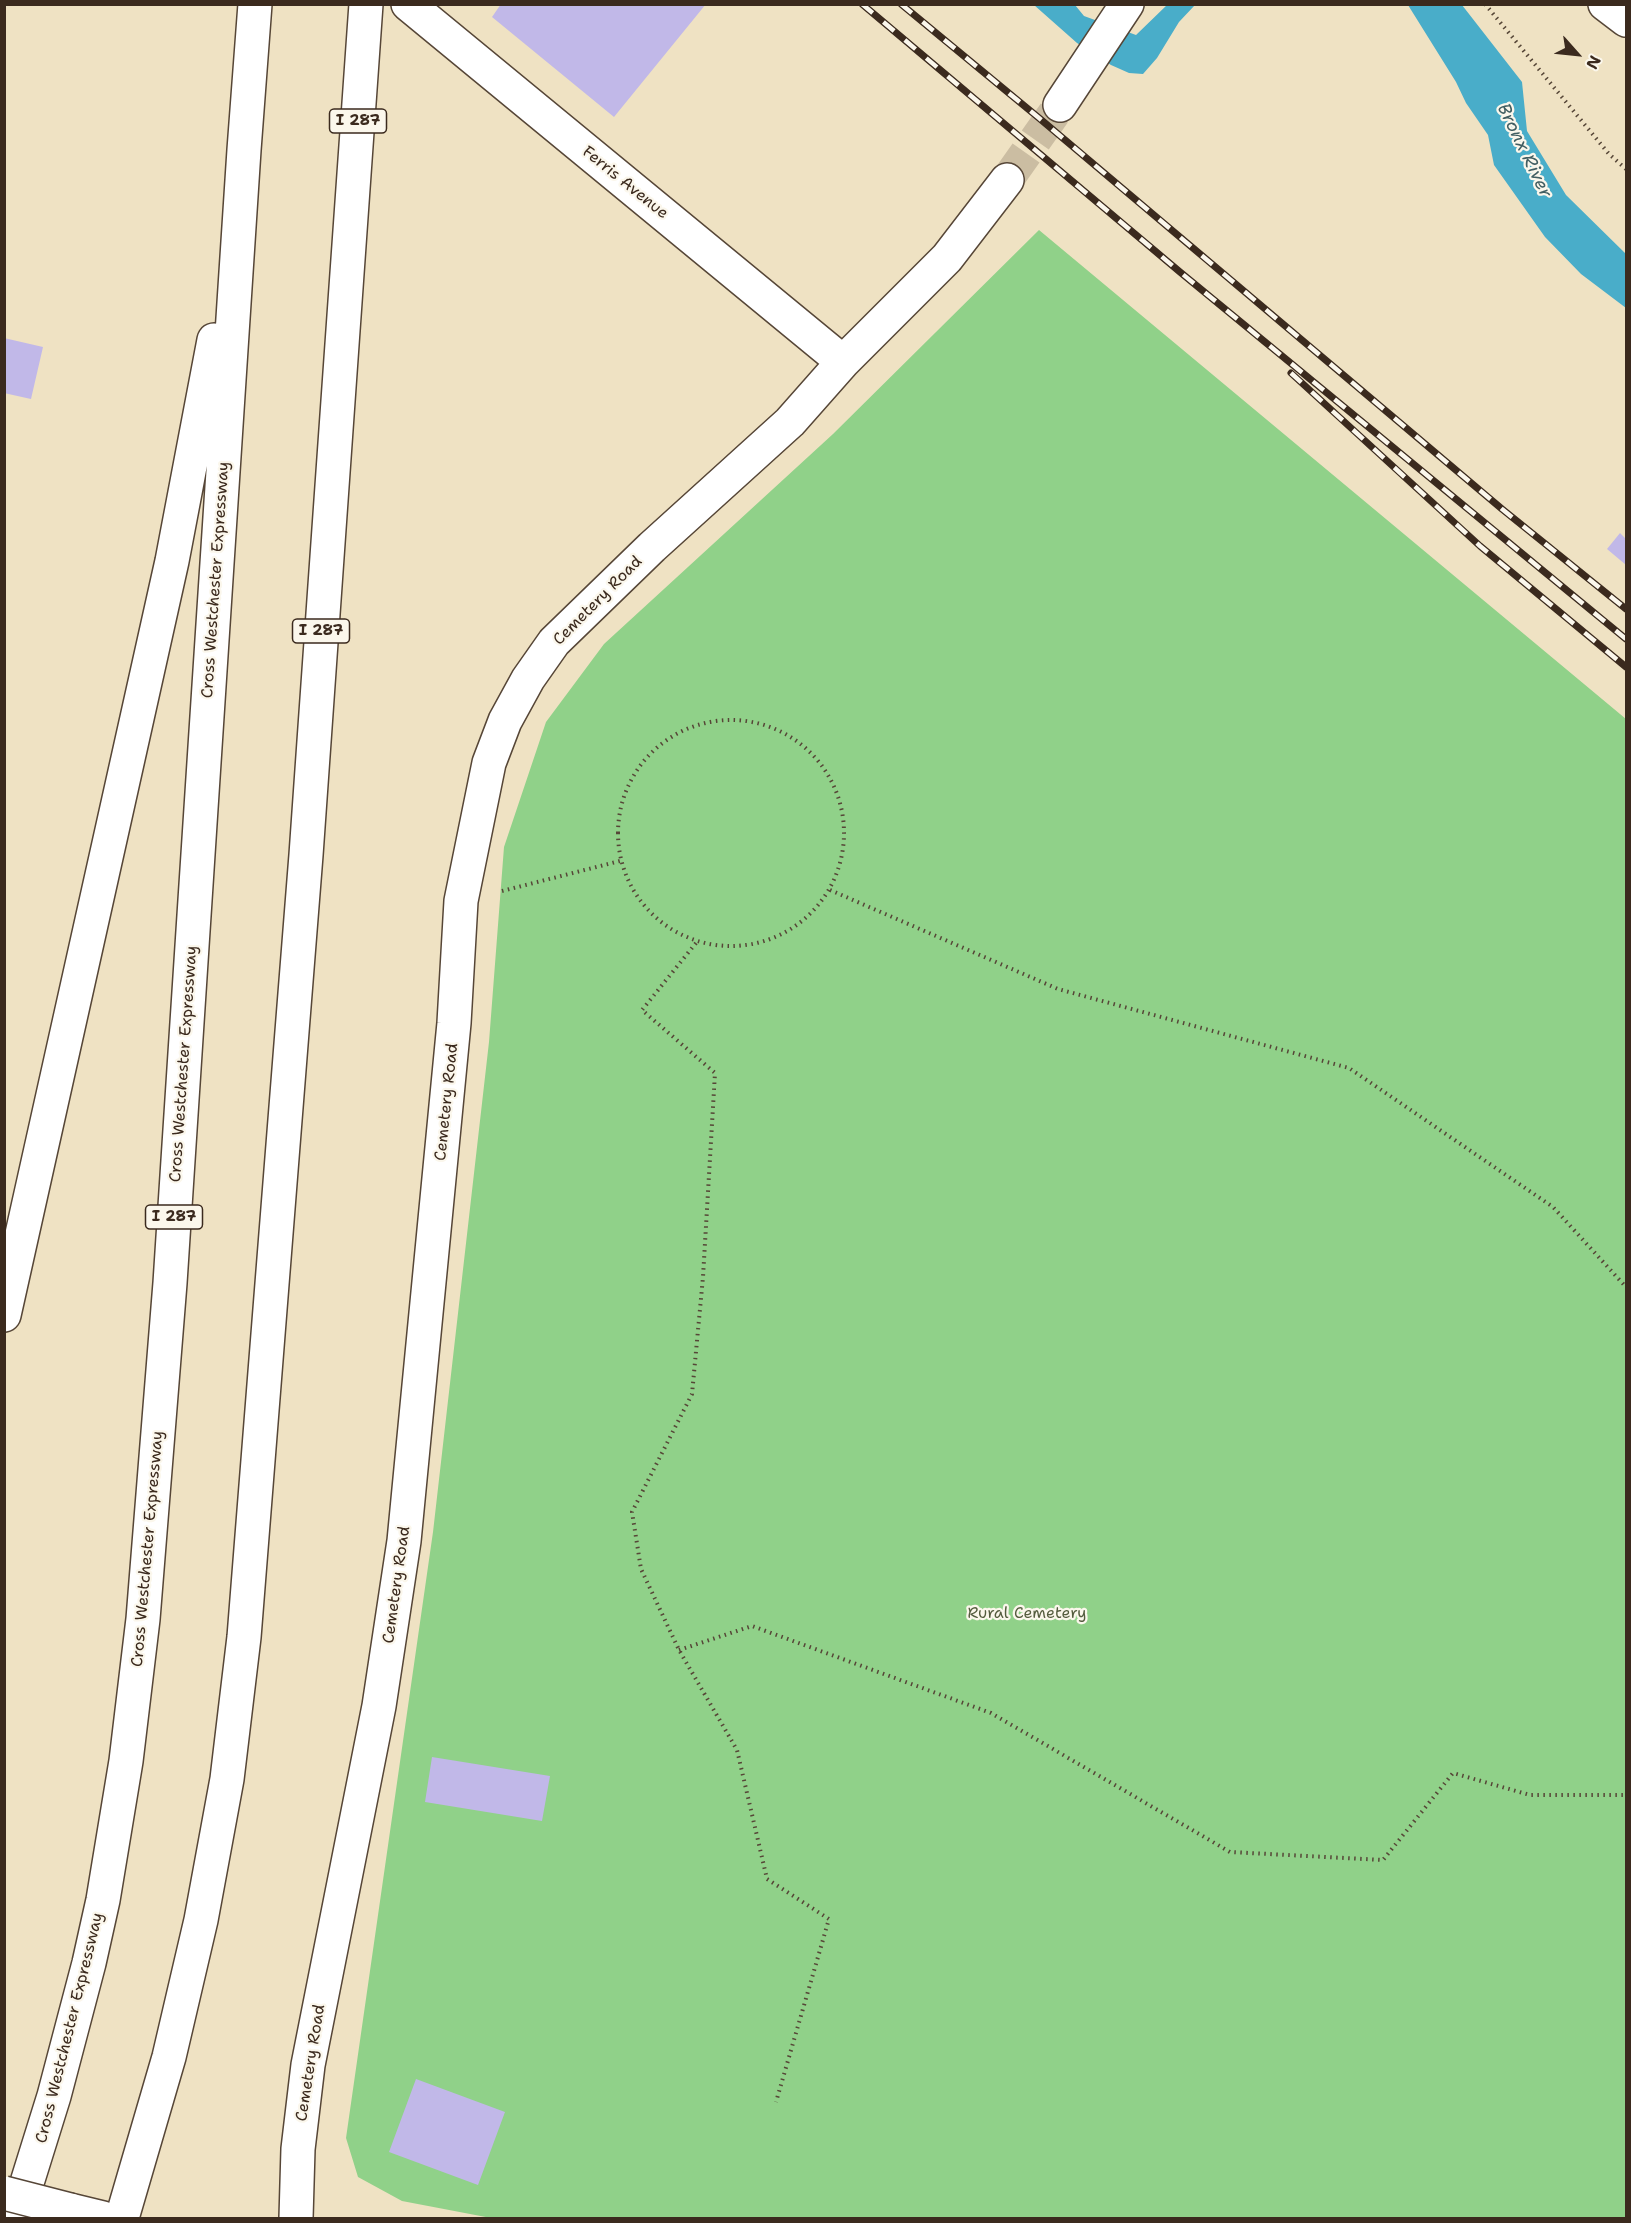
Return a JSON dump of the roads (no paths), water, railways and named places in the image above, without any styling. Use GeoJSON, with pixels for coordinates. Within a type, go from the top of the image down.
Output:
{"type":"FeatureCollection","features":[{"type":"Feature","properties":{"kind":"main road","name":"Cross Westchester Expressway"},"geometry":{"type":"LineString","coordinates":[[16,2218],[54,2096],[91,1952],[115,1831],[143,1619],[170,1282],[240,202],[255,4]]}},
{"type":"Feature","properties":{"kind":"main road","name":"I 287"},"geometry":{"type":"LineString","coordinates":[[122,2218],[169,2057],[201,1920],[227,1779],[241,1668],[274,1276],[366,4]]}},
{"type":"Feature","properties":{"kind":"main road","name":"Ferris Avenue"},"geometry":{"type":"LineString","coordinates":[[408,4],[843,362]]}},
{"type":"Feature","properties":{"kind":"main road"},"geometry":{"type":"LineString","coordinates":[[1060,105],[1084,73],[1127,4]]}},
{"type":"Feature","properties":{"kind":"main road"},"geometry":{"type":"LineString","coordinates":[[1605,4],[1626,20]]}},
{"type":"Feature","properties":{"kind":"main road","name":"Cemetery Road"},"geometry":{"type":"LineString","coordinates":[[296,2218],[298,2150],[308,2065],[379,1706],[404,1541],[454,1023],[461,901],[489,763],[505,721],[528,679],[554,642],[652,547],[790,422],[843,362],[946,258],[1007,180]]}},
{"type":"Feature","properties":{"kind":"main road"},"geometry":{"type":"LineString","coordinates":[[4,1315],[172,561],[240,202]]}},
{"type":"Feature","properties":{"kind":"main road"},"geometry":{"type":"LineString","coordinates":[[4,2193],[103,2218]]}},
{"type":"Feature","properties":{"kind":"water"},"geometry":{"type":"Polygon","coordinates":[[[1034,5],[1075,5],[1084,16],[1136,35],[1167,5],[1195,5],[1179,22],[1157,58],[1143,74],[1129,73],[1111,65],[1077,43],[1034,5]]]}},
{"type":"Feature","properties":{"kind":"water","name":"Bronx River"},"geometry":{"type":"Polygon","coordinates":[[[1408,5],[1462,5],[1522,82],[1527,131],[1566,195],[1626,254],[1626,308],[1581,274],[1545,237],[1494,165],[1488,135],[1466,103],[1456,82],[1408,5]]]}},
{"type":"Feature","properties":{"kind":"tunnel"},"geometry":{"type":"LineString","coordinates":[[1007,180],[1060,105]]}},
{"type":"Feature","properties":{"kind":"railway"},"geometry":{"type":"LineString","coordinates":[[862,4],[1180,272],[1626,639]]}},
{"type":"Feature","properties":{"kind":"railway"},"geometry":{"type":"LineString","coordinates":[[901,4],[1502,509],[1626,609]]}},
{"type":"Feature","properties":{"kind":"railway"},"geometry":{"type":"LineString","coordinates":[[1291,373],[1480,546],[1626,667]]}},
{"type":"Feature","properties":{"kind":"park label","name":"Rural Cemetery"},"geometry":{"type":"Point","coordinates":[1027,1614]}}]}
